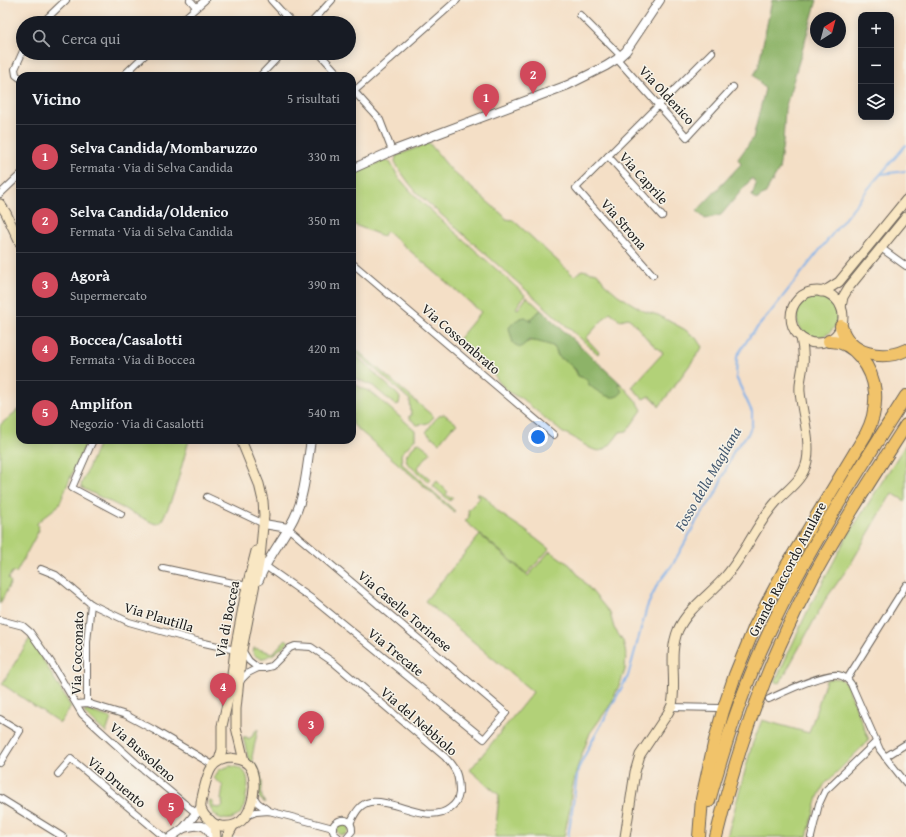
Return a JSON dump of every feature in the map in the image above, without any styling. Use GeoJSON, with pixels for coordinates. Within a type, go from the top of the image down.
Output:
{"type":"FeatureCollection","features":[{"type":"Feature","properties":{"kind":"highway"},"geometry":{"type":"LineString","coordinates":[[841,326],[849,341],[866,354],[883,356],[906,350]]}},
{"type":"Feature","properties":{"kind":"highway"},"geometry":{"type":"LineString","coordinates":[[699,837],[702,798],[714,744],[735,675],[755,626],[787,565],[862,440],[872,420],[875,404],[875,393],[867,369],[860,358],[848,346],[840,342],[829,341]]}},
{"type":"Feature","properties":{"kind":"highway","name":"Grande Raccordo Anulare"},"geometry":{"type":"LineString","coordinates":[[699,837],[728,736],[740,701],[769,631],[821,532],[906,396]]}},
{"type":"Feature","properties":{"kind":"highway","name":"Grande Raccordo Anulare"},"geometry":{"type":"LineString","coordinates":[[716,837],[723,806],[747,727],[785,633],[810,582],[829,549],[906,426]]}},
{"type":"Feature","properties":{"kind":"main road"},"geometry":{"type":"LineString","coordinates":[[821,292],[842,279],[906,200]]}},
{"type":"Feature","properties":{"kind":"main road"},"geometry":{"type":"LineString","coordinates":[[0,204],[16,234]]}},
{"type":"Feature","properties":{"kind":"main road"},"geometry":{"type":"LineString","coordinates":[[841,307],[833,297],[821,292],[812,292],[804,295],[793,307],[791,316],[792,324],[801,338],[816,344],[829,341],[837,334],[843,320],[841,307],[846,291],[906,217]]}},
{"type":"Feature","properties":{"kind":"main road"},"geometry":{"type":"LineString","coordinates":[[626,837],[635,772],[640,755],[671,707],[673,699],[674,653],[679,629],[691,612],[736,565],[769,510],[777,500],[796,484],[803,474],[807,456],[800,392],[800,381],[803,365],[801,338]]}},
{"type":"Feature","properties":{"kind":"main road"},"geometry":{"type":"LineString","coordinates":[[803,365],[808,353],[816,344]]}},
{"type":"Feature","properties":{"kind":"main road","name":"Via di Boccea"},"geometry":{"type":"LineString","coordinates":[[216,763],[222,750],[222,726],[260,558],[263,528],[264,508],[259,484],[243,444]]}},
{"type":"Feature","properties":{"kind":"main road","name":"Via di Boccea"},"geometry":{"type":"LineString","coordinates":[[244,761],[236,727],[236,709],[239,685],[238,650],[247,586],[263,528]]}},
{"type":"Feature","properties":{"kind":"main road"},"geometry":{"type":"LineString","coordinates":[[227,837],[233,826],[246,816],[255,781],[254,775],[244,761],[231,758],[216,763],[208,774],[199,811],[219,826],[233,826]]}},
{"type":"Feature","properties":{"kind":"main road"},"geometry":{"type":"LineString","coordinates":[[209,819],[215,828],[216,837]]}},
{"type":"Feature","properties":{"kind":"street"},"geometry":{"type":"LineString","coordinates":[[49,16],[66,0]]}},
{"type":"Feature","properties":{"kind":"street"},"geometry":{"type":"LineString","coordinates":[[190,0],[196,7]]}},
{"type":"Feature","properties":{"kind":"street"},"geometry":{"type":"LineString","coordinates":[[186,16],[205,0]]}},
{"type":"Feature","properties":{"kind":"street"},"geometry":{"type":"LineString","coordinates":[[271,0],[286,16]]}},
{"type":"Feature","properties":{"kind":"street"},"geometry":{"type":"LineString","coordinates":[[317,16],[332,0]]}},
{"type":"Feature","properties":{"kind":"street"},"geometry":{"type":"LineString","coordinates":[[356,88],[457,0]]}},
{"type":"Feature","properties":{"kind":"street"},"geometry":{"type":"LineString","coordinates":[[356,167],[392,151],[568,84],[606,66],[619,58],[660,0]]}},
{"type":"Feature","properties":{"kind":"street","name":"Via Oldenico"},"geometry":{"type":"LineString","coordinates":[[580,15],[687,136],[733,88]]}},
{"type":"Feature","properties":{"kind":"street","name":"Via Caprile"},"geometry":{"type":"LineString","coordinates":[[576,188],[712,52]]}},
{"type":"Feature","properties":{"kind":"street"},"geometry":{"type":"LineString","coordinates":[[16,75],[15,69],[19,60]]}},
{"type":"Feature","properties":{"kind":"street"},"geometry":{"type":"LineString","coordinates":[[127,72],[140,60]]}},
{"type":"Feature","properties":{"kind":"street"},"geometry":{"type":"LineString","coordinates":[[264,72],[275,60]]}},
{"type":"Feature","properties":{"kind":"street"},"geometry":{"type":"LineString","coordinates":[[325,60],[336,72]]}},
{"type":"Feature","properties":{"kind":"street"},"geometry":{"type":"LineString","coordinates":[[356,94],[380,120],[392,151]]}},
{"type":"Feature","properties":{"kind":"street","name":"Via Caprile"},"geometry":{"type":"LineString","coordinates":[[608,156],[662,216]]}},
{"type":"Feature","properties":{"kind":"street"},"geometry":{"type":"LineString","coordinates":[[0,194],[16,179]]}},
{"type":"Feature","properties":{"kind":"street","name":"Via Strona"},"geometry":{"type":"LineString","coordinates":[[576,188],[653,275]]}},
{"type":"Feature","properties":{"kind":"street"},"geometry":{"type":"LineString","coordinates":[[881,248],[906,266]]}},
{"type":"Feature","properties":{"kind":"street","name":"Via Cossombrato"},"geometry":{"type":"LineString","coordinates":[[356,266],[554,435]]}},
{"type":"Feature","properties":{"kind":"street"},"geometry":{"type":"LineString","coordinates":[[91,444],[72,488],[121,514]]}},
{"type":"Feature","properties":{"kind":"street"},"geometry":{"type":"LineString","coordinates":[[250,601],[264,565],[294,518],[299,504],[310,444]]}},
{"type":"Feature","properties":{"kind":"street"},"geometry":{"type":"LineString","coordinates":[[207,498],[263,528],[288,528]]}},
{"type":"Feature","properties":{"kind":"street","name":"Via Caselle Torinese"},"geometry":{"type":"LineString","coordinates":[[288,528],[506,713]]}},
{"type":"Feature","properties":{"kind":"street","name":"Via Trecate"},"geometry":{"type":"LineString","coordinates":[[264,565],[315,601],[484,739],[506,713]]}},
{"type":"Feature","properties":{"kind":"street"},"geometry":{"type":"LineString","coordinates":[[164,568],[247,586]]}},
{"type":"Feature","properties":{"kind":"street","name":"Via Plautilla"},"geometry":{"type":"LineString","coordinates":[[40,569],[56,575],[90,604],[135,624],[200,642],[238,650]]}},
{"type":"Feature","properties":{"kind":"street"},"geometry":{"type":"LineString","coordinates":[[847,679],[906,585]]}},
{"type":"Feature","properties":{"kind":"street","name":"Via Cocconato"},"geometry":{"type":"LineString","coordinates":[[87,703],[87,642],[90,604]]}},
{"type":"Feature","properties":{"kind":"street","name":"Via Bussoleno"},"geometry":{"type":"LineString","coordinates":[[0,620],[23,626],[30,632],[51,662],[77,704],[79,710],[86,718],[136,763],[199,811]]}},
{"type":"Feature","properties":{"kind":"street","name":"Via del Nebbiolo"},"geometry":{"type":"LineString","coordinates":[[239,685],[248,673],[258,668],[272,666],[290,648],[295,646],[311,647],[333,662],[454,767],[459,778],[458,797],[455,804],[445,812],[434,814],[418,812],[390,804],[370,802],[359,807],[350,822]]}},
{"type":"Feature","properties":{"kind":"street"},"geometry":{"type":"LineString","coordinates":[[238,650],[258,668]]}},
{"type":"Feature","properties":{"kind":"street"},"geometry":{"type":"LineString","coordinates":[[769,699],[801,684],[826,677],[837,675],[847,679],[856,694],[876,742],[885,757],[906,783]]}},
{"type":"Feature","properties":{"kind":"street"},"geometry":{"type":"LineString","coordinates":[[77,704],[87,703],[126,715],[216,763]]}},
{"type":"Feature","properties":{"kind":"street"},"geometry":{"type":"LineString","coordinates":[[671,707],[718,708]]}},
{"type":"Feature","properties":{"kind":"street"},"geometry":{"type":"LineString","coordinates":[[0,719],[20,731],[0,763]]}},
{"type":"Feature","properties":{"kind":"street"},"geometry":{"type":"LineString","coordinates":[[811,837],[819,804],[825,791],[876,742]]}},
{"type":"Feature","properties":{"kind":"street"},"geometry":{"type":"LineString","coordinates":[[885,757],[906,744]]}},
{"type":"Feature","properties":{"kind":"street","name":"Via Druento"},"geometry":{"type":"LineString","coordinates":[[58,774],[71,759],[164,837]]}},
{"type":"Feature","properties":{"kind":"street"},"geometry":{"type":"LineString","coordinates":[[252,795],[258,803],[269,812]]}},
{"type":"Feature","properties":{"kind":"street"},"geometry":{"type":"LineString","coordinates":[[0,798],[63,837]]}},
{"type":"Feature","properties":{"kind":"street"},"geometry":{"type":"LineString","coordinates":[[170,837],[184,828],[199,811]]}},
{"type":"Feature","properties":{"kind":"street"},"geometry":{"type":"LineString","coordinates":[[246,816],[260,811],[269,812],[333,828]]}},
{"type":"Feature","properties":{"kind":"street"},"geometry":{"type":"LineString","coordinates":[[338,837],[333,828],[335,822],[341,819],[350,822],[352,828],[352,831],[347,837]]}},
{"type":"Feature","properties":{"kind":"street"},"geometry":{"type":"LineString","coordinates":[[184,828],[201,825],[206,828],[212,837]]}},
{"type":"Feature","properties":{"kind":"green space"},"geometry":{"type":"Polygon","coordinates":[[[772,0],[817,0],[813,12],[810,12],[810,24],[785,109],[783,143],[779,170],[765,194],[756,200],[752,196],[756,184],[752,178],[721,215],[705,219],[697,211],[741,164],[738,159],[753,138],[765,89],[754,75],[758,68],[772,0]]]}},
{"type":"Feature","properties":{"kind":"green space"},"geometry":{"type":"Polygon","coordinates":[[[429,143],[452,171],[506,219],[513,220],[574,276],[582,270],[597,273],[604,283],[618,295],[644,311],[658,315],[684,329],[696,338],[702,347],[700,351],[659,407],[649,396],[643,399],[632,387],[663,353],[649,341],[632,321],[628,318],[620,320],[610,312],[586,338],[599,352],[598,354],[418,194],[399,169],[395,162],[396,156],[429,143]]]}},
{"type":"Feature","properties":{"kind":"green space"},"geometry":{"type":"Polygon","coordinates":[[[385,160],[390,162],[399,178],[416,197],[525,295],[516,308],[518,309],[527,297],[541,310],[531,318],[531,322],[529,322],[526,343],[536,341],[551,345],[555,348],[558,356],[569,363],[578,376],[589,381],[618,386],[618,383],[621,384],[638,403],[642,410],[627,431],[620,432],[605,449],[600,451],[590,448],[573,437],[563,433],[521,398],[509,392],[499,382],[494,374],[456,342],[481,312],[387,231],[383,236],[356,226],[357,172],[385,160]]]}},
{"type":"Feature","properties":{"kind":"green space"},"geometry":{"type":"Polygon","coordinates":[[[817,297],[825,299],[831,303],[835,309],[837,317],[835,325],[831,331],[825,335],[817,337],[809,335],[803,331],[799,325],[797,317],[799,309],[803,303],[809,299],[817,297]]]}},
{"type":"Feature","properties":{"kind":"green space"},"geometry":{"type":"Polygon","coordinates":[[[541,310],[621,384],[618,383],[622,392],[619,395],[615,397],[606,396],[593,388],[589,385],[588,381],[578,376],[576,370],[558,356],[553,346],[529,340],[520,348],[513,343],[509,328],[510,326],[523,317],[526,317],[531,322],[531,318],[541,310]]]}},
{"type":"Feature","properties":{"kind":"green space"},"geometry":{"type":"Polygon","coordinates":[[[356,349],[434,417],[428,423],[417,425],[408,417],[411,416],[410,400],[356,353],[356,349]]]}},
{"type":"Feature","properties":{"kind":"green space"},"geometry":{"type":"Polygon","coordinates":[[[356,356],[397,394],[400,398],[399,404],[395,405],[373,386],[356,379],[356,356]]]}},
{"type":"Feature","properties":{"kind":"green space"},"geometry":{"type":"Polygon","coordinates":[[[356,385],[372,393],[415,430],[415,439],[401,454],[402,464],[455,511],[454,512],[356,427],[356,385]]]}},
{"type":"Feature","properties":{"kind":"green space"},"geometry":{"type":"Polygon","coordinates":[[[16,411],[16,444],[86,444],[59,505],[37,524],[39,530],[16,573],[12,572],[8,579],[11,582],[0,604],[0,425],[16,411]]]}},
{"type":"Feature","properties":{"kind":"green space"},"geometry":{"type":"Polygon","coordinates":[[[444,414],[457,424],[454,427],[453,426],[439,443],[426,432],[437,418],[444,414]]]}},
{"type":"Feature","properties":{"kind":"green space"},"geometry":{"type":"Polygon","coordinates":[[[418,442],[431,452],[417,468],[430,479],[428,482],[407,463],[407,454],[418,442]]]}},
{"type":"Feature","properties":{"kind":"green space"},"geometry":{"type":"Polygon","coordinates":[[[98,444],[188,444],[169,506],[161,522],[157,524],[82,488],[81,485],[98,444]]]}},
{"type":"Feature","properties":{"kind":"green space"},"geometry":{"type":"Polygon","coordinates":[[[906,444],[906,500],[905,501],[892,493],[850,565],[825,600],[780,683],[775,682],[808,610],[845,540],[906,444]]]}},
{"type":"Feature","properties":{"kind":"green space"},"geometry":{"type":"Polygon","coordinates":[[[437,481],[448,492],[446,494],[450,498],[452,496],[453,497],[450,501],[433,486],[437,481]]]}},
{"type":"Feature","properties":{"kind":"green space"},"geometry":{"type":"Polygon","coordinates":[[[477,494],[486,497],[498,512],[549,549],[527,574],[465,521],[469,517],[468,510],[480,498],[477,494]]]}},
{"type":"Feature","properties":{"kind":"green space"},"geometry":{"type":"Polygon","coordinates":[[[480,535],[528,576],[550,551],[570,565],[610,613],[614,628],[623,641],[626,654],[625,670],[611,704],[590,733],[578,765],[571,793],[570,808],[564,837],[495,837],[499,795],[470,770],[533,692],[425,601],[480,535]]]}},
{"type":"Feature","properties":{"kind":"green space"},"geometry":{"type":"Polygon","coordinates":[[[30,638],[71,707],[60,723],[2,684],[30,638]]]}},
{"type":"Feature","properties":{"kind":"green space"},"geometry":{"type":"Polygon","coordinates":[[[286,639],[289,642],[271,656],[261,658],[256,657],[253,653],[254,648],[273,653],[286,639]]]}},
{"type":"Feature","properties":{"kind":"green space"},"geometry":{"type":"Polygon","coordinates":[[[834,678],[841,679],[847,685],[869,740],[824,785],[818,797],[807,837],[727,837],[752,745],[762,720],[809,733],[826,680],[834,678]]]}},
{"type":"Feature","properties":{"kind":"green space"},"geometry":{"type":"Polygon","coordinates":[[[86,710],[111,718],[106,733],[84,713],[86,710]]]}},
{"type":"Feature","properties":{"kind":"green space"},"geometry":{"type":"Polygon","coordinates":[[[258,729],[252,757],[253,762],[251,763],[248,758],[243,737],[247,737],[248,739],[253,736],[253,733],[258,729]]]}},
{"type":"Feature","properties":{"kind":"green space"},"geometry":{"type":"Polygon","coordinates":[[[254,763],[261,776],[262,795],[265,803],[259,798],[259,777],[252,764],[254,763]]]}},
{"type":"Feature","properties":{"kind":"green space"},"geometry":{"type":"Polygon","coordinates":[[[230,766],[241,769],[247,776],[248,785],[245,804],[240,814],[234,818],[221,819],[214,814],[209,801],[213,802],[213,807],[219,808],[223,806],[223,801],[221,800],[223,786],[214,778],[219,770],[230,766]]]}},
{"type":"Feature","properties":{"kind":"green space"},"geometry":{"type":"Polygon","coordinates":[[[343,823],[347,825],[349,829],[347,833],[343,835],[339,833],[337,829],[339,825],[343,823]]]}},
{"type":"Feature","properties":{"kind":"waterway","name":"Fosso della Magliana"},"geometry":{"type":"LineString","coordinates":[[568,837],[578,769],[628,676],[647,607],[657,585],[673,564],[697,520],[715,495],[734,450],[748,434],[752,424],[752,412],[736,377],[737,356],[750,336],[872,184],[906,145]]}},
{"type":"Feature","properties":{"kind":"waterway"},"geometry":{"type":"LineString","coordinates":[[881,174],[906,171]]}},
{"type":"Feature","properties":{"kind":"tunnel"},"geometry":{"type":"LineString","coordinates":[[723,707],[769,699]]}},
{"type":"Feature","properties":{"kind":"place","name":"Selva Candida/Oldenico"},"geometry":{"type":"Point","coordinates":[533,94]}},
{"type":"Feature","properties":{"kind":"place","name":"Selva Candida/Mombaruzzo"},"geometry":{"type":"Point","coordinates":[486,117]}},
{"type":"Feature","properties":{"kind":"place","name":"Boccea/Casalotti"},"geometry":{"type":"Point","coordinates":[223,706]}},
{"type":"Feature","properties":{"kind":"place","name":"Agorà"},"geometry":{"type":"Point","coordinates":[311,744]}},
{"type":"Feature","properties":{"kind":"place","name":"Amplifon"},"geometry":{"type":"Point","coordinates":[171,826]}}]}
